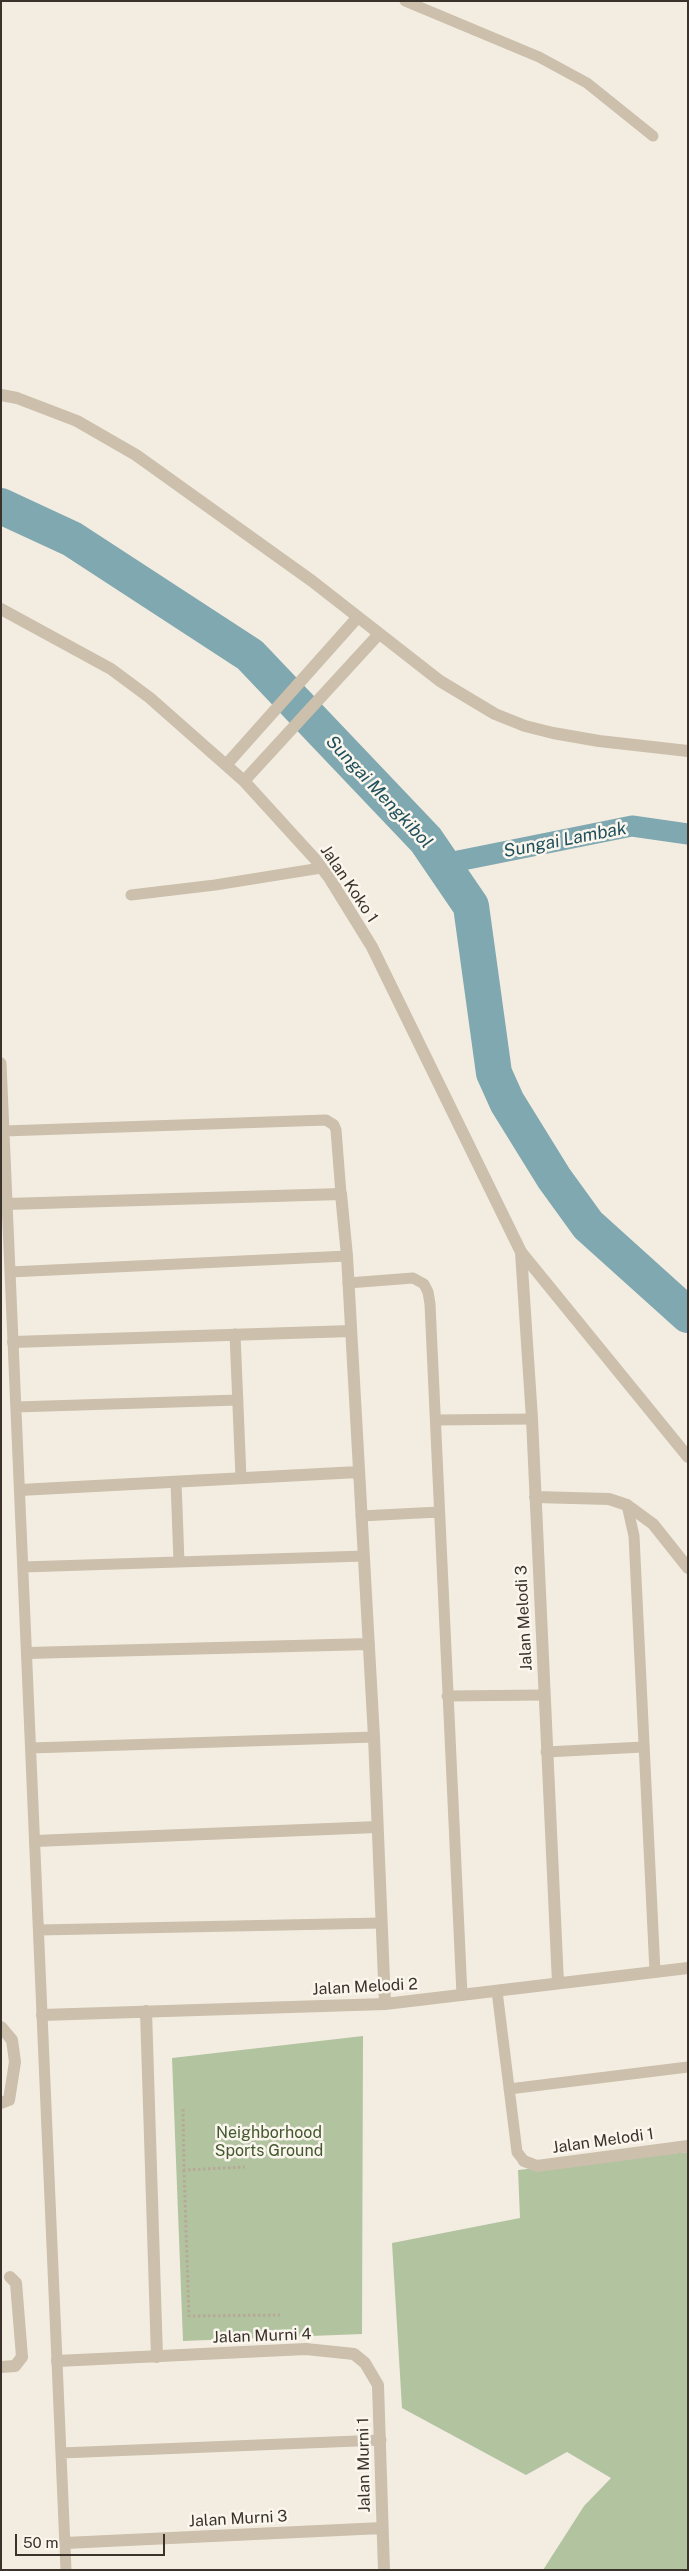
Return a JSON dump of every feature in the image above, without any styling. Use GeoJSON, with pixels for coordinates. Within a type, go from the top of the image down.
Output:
{"type":"FeatureCollection","features":[{"type":"Feature","properties":{"kind":"street"},"geometry":{"type":"LineString","coordinates":[[1,395],[17,398],[77,421],[136,455],[312,581],[378,635],[440,681],[495,714],[526,726],[599,741],[688,751]]}},
{"type":"Feature","properties":{"kind":"street","name":"Jalan Koko 1"},"geometry":{"type":"LineString","coordinates":[[1,609],[37,627],[119,675],[161,707],[244,781],[322,868],[372,947],[521,1252]]}},
{"type":"Feature","properties":{"kind":"street"},"geometry":{"type":"LineString","coordinates":[[226,764],[326,650],[357,618]]}},
{"type":"Feature","properties":{"kind":"street"},"geometry":{"type":"LineString","coordinates":[[244,781],[378,635]]}},
{"type":"Feature","properties":{"kind":"street"},"geometry":{"type":"LineString","coordinates":[[7,1204],[341,1194],[347,1256],[369,1644],[385,2004]]}},
{"type":"Feature","properties":{"kind":"street"},"geometry":{"type":"LineString","coordinates":[[521,1252],[688,1457]]}},
{"type":"Feature","properties":{"kind":"street","name":"Jalan Melodi 3"},"geometry":{"type":"LineString","coordinates":[[521,1252],[532,1419],[558,1983]]}},
{"type":"Feature","properties":{"kind":"street"},"geometry":{"type":"LineString","coordinates":[[13,1342],[351,1331]]}},
{"type":"Feature","properties":{"kind":"street"},"geometry":{"type":"LineString","coordinates":[[20,1490],[358,1472]]}},
{"type":"Feature","properties":{"kind":"street"},"geometry":{"type":"LineString","coordinates":[[535,1497],[609,1499],[627,1505],[653,1524],[688,1568]]}},
{"type":"Feature","properties":{"kind":"street"},"geometry":{"type":"LineString","coordinates":[[27,1653],[369,1644]]}},
{"type":"Feature","properties":{"kind":"street"},"geometry":{"type":"LineString","coordinates":[[35,1841],[377,1826]]}},
{"type":"Feature","properties":{"kind":"street","name":"Jalan Melodi 2"},"geometry":{"type":"LineString","coordinates":[[42,2015],[385,2004],[688,1968]]}},
{"type":"Feature","properties":{"kind":"street"},"geometry":{"type":"LineString","coordinates":[[146,2011],[157,2357]]}},
{"type":"Feature","properties":{"kind":"street"},"geometry":{"type":"LineString","coordinates":[[1,2027],[12,2040],[15,2062],[9,2100],[1,2104]]}},
{"type":"Feature","properties":{"kind":"street","name":"Jalan Melodi 1"},"geometry":{"type":"LineString","coordinates":[[524,2161],[537,2166],[688,2146]]}},
{"type":"Feature","properties":{"kind":"street"},"geometry":{"type":"LineString","coordinates":[[1,2367],[15,2366],[22,2357],[16,2283],[6,2276]]}},
{"type":"Feature","properties":{"kind":"street","name":"Jalan Murni 4"},"geometry":{"type":"LineString","coordinates":[[57,2361],[306,2349],[354,2354],[365,2363]]}},
{"type":"Feature","properties":{"kind":"street","name":"Jalan Murni 1"},"geometry":{"type":"LineString","coordinates":[[365,2363],[378,2385],[384,2570]]}},
{"type":"Feature","properties":{"kind":"street","name":"Jalan Murni 3"},"geometry":{"type":"LineString","coordinates":[[65,2543],[382,2528]]}},
{"type":"Feature","properties":{"kind":"lane"},"geometry":{"type":"LineString","coordinates":[[405,1],[539,57],[587,83],[653,136]]}},
{"type":"Feature","properties":{"kind":"lane"},"geometry":{"type":"LineString","coordinates":[[131,895],[215,885],[322,868]]}},
{"type":"Feature","properties":{"kind":"lane"},"geometry":{"type":"LineString","coordinates":[[1,1063],[66,2570]]}},
{"type":"Feature","properties":{"kind":"lane"},"geometry":{"type":"LineString","coordinates":[[4,1132],[326,1120],[331,1121],[336,1130],[341,1194]]}},
{"type":"Feature","properties":{"kind":"lane"},"geometry":{"type":"LineString","coordinates":[[10,1272],[347,1256]]}},
{"type":"Feature","properties":{"kind":"lane"},"geometry":{"type":"LineString","coordinates":[[348,1283],[413,1278],[424,1284],[428,1292],[430,1304],[462,1995]]}},
{"type":"Feature","properties":{"kind":"lane"},"geometry":{"type":"LineString","coordinates":[[235,1334],[241,1478]]}},
{"type":"Feature","properties":{"kind":"lane"},"geometry":{"type":"LineString","coordinates":[[16,1407],[238,1400]]}},
{"type":"Feature","properties":{"kind":"lane"},"geometry":{"type":"LineString","coordinates":[[436,1420],[532,1419]]}},
{"type":"Feature","properties":{"kind":"lane"},"geometry":{"type":"LineString","coordinates":[[176,1482],[179,1562]]}},
{"type":"Feature","properties":{"kind":"lane"},"geometry":{"type":"LineString","coordinates":[[627,1505],[634,1536],[655,1972]]}},
{"type":"Feature","properties":{"kind":"lane"},"geometry":{"type":"LineString","coordinates":[[361,1516],[439,1512]]}},
{"type":"Feature","properties":{"kind":"lane"},"geometry":{"type":"LineString","coordinates":[[23,1567],[364,1556]]}},
{"type":"Feature","properties":{"kind":"lane"},"geometry":{"type":"LineString","coordinates":[[447,1696],[544,1695]]}},
{"type":"Feature","properties":{"kind":"lane"},"geometry":{"type":"LineString","coordinates":[[31,1748],[374,1737]]}},
{"type":"Feature","properties":{"kind":"lane"},"geometry":{"type":"LineString","coordinates":[[546,1752],[643,1747]]}},
{"type":"Feature","properties":{"kind":"lane"},"geometry":{"type":"LineString","coordinates":[[39,1930],[381,1923]]}},
{"type":"Feature","properties":{"kind":"lane"},"geometry":{"type":"LineString","coordinates":[[497,1991],[517,2152],[524,2161]]}},
{"type":"Feature","properties":{"kind":"lane"},"geometry":{"type":"LineString","coordinates":[[510,2089],[688,2067]]}},
{"type":"Feature","properties":{"kind":"lane"},"geometry":{"type":"LineString","coordinates":[[61,2453],[381,2440]]}},
{"type":"Feature","properties":{"kind":"path"},"geometry":{"type":"LineString","coordinates":[[183,2109],[189,2316],[280,2315]]}},
{"type":"Feature","properties":{"kind":"path"},"geometry":{"type":"LineString","coordinates":[[184,2170],[245,2167]]}},
{"type":"Feature","properties":{"kind":"green space","name":"Neighborhood Sports Ground"},"geometry":{"type":"Polygon","coordinates":[[[363,2036],[362,2334],[183,2341],[172,2058],[363,2036]]]}},
{"type":"Feature","properties":{"kind":"green space"},"geometry":{"type":"Polygon","coordinates":[[[688,2152],[688,2570],[543,2570],[584,2506],[611,2478],[567,2452],[526,2475],[402,2408],[392,2243],[520,2218],[518,2170],[688,2152]]]}},
{"type":"Feature","properties":{"kind":"waterway","name":"Sungai Mengkibol"},"geometry":{"type":"LineString","coordinates":[[1,506],[72,539],[250,655],[426,840],[471,906],[494,1073],[507,1102],[554,1178],[588,1225],[688,1315]]}},
{"type":"Feature","properties":{"kind":"waterway","name":"Sungai Lambak"},"geometry":{"type":"LineString","coordinates":[[443,864],[632,826],[688,834]]}}]}
